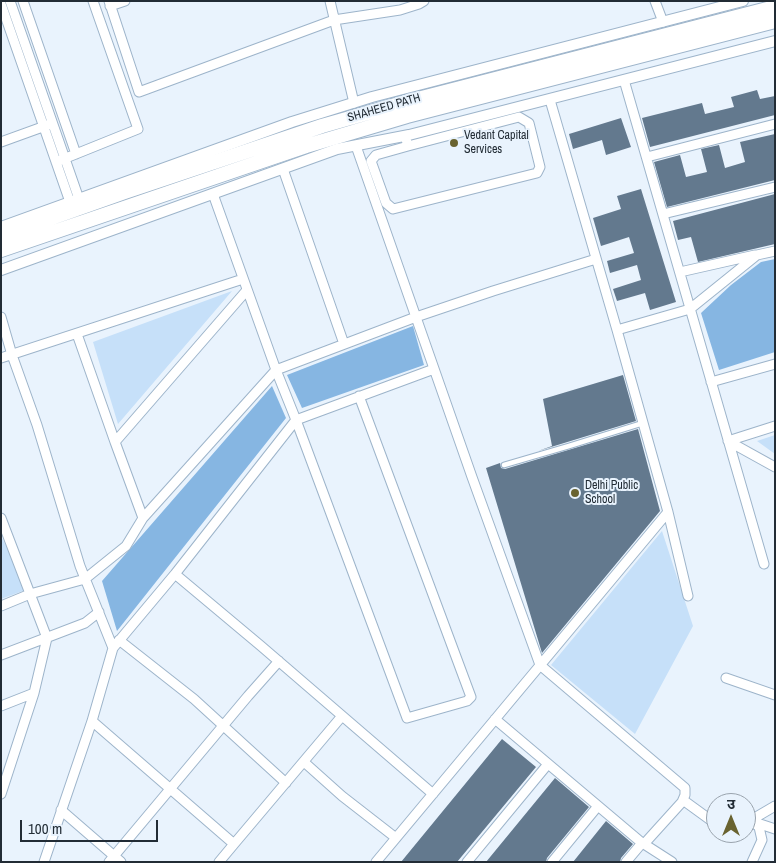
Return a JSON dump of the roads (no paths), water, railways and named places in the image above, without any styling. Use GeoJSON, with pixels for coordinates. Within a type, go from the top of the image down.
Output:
{"type":"FeatureCollection","features":[{"type":"Feature","properties":{"kind":"highway","name":"SHAHEED PATH"},"geometry":{"type":"LineString","coordinates":[[1,236],[134,189],[332,123],[406,102],[775,7]]}},
{"type":"Feature","properties":{"kind":"highway","name":"SHAHEED PATH"},"geometry":{"type":"LineString","coordinates":[[1,250],[306,146],[407,116],[775,21]]}},
{"type":"Feature","properties":{"kind":"street"},"geometry":{"type":"LineString","coordinates":[[10,1],[48,125],[75,201]]}},
{"type":"Feature","properties":{"kind":"street"},"geometry":{"type":"LineString","coordinates":[[23,1],[76,154]]}},
{"type":"Feature","properties":{"kind":"street"},"geometry":{"type":"LineString","coordinates":[[60,160],[138,129],[93,1]]}},
{"type":"Feature","properties":{"kind":"street"},"geometry":{"type":"LineString","coordinates":[[126,1],[109,4],[139,92],[334,20],[400,10],[421,2]]}},
{"type":"Feature","properties":{"kind":"street"},"geometry":{"type":"LineString","coordinates":[[330,1],[354,103]]}},
{"type":"Feature","properties":{"kind":"street"},"geometry":{"type":"LineString","coordinates":[[655,1],[663,22]]}},
{"type":"Feature","properties":{"kind":"street"},"geometry":{"type":"LineString","coordinates":[[1,227],[292,122],[372,97],[743,1]]}},
{"type":"Feature","properties":{"kind":"street"},"geometry":{"type":"LineString","coordinates":[[1,4],[48,125]]}},
{"type":"Feature","properties":{"kind":"street"},"geometry":{"type":"LineString","coordinates":[[1,270],[337,149],[407,141],[473,124],[550,100],[775,41]]}},
{"type":"Feature","properties":{"kind":"street"},"geometry":{"type":"LineString","coordinates":[[624,80],[764,564]]}},
{"type":"Feature","properties":{"kind":"street"},"geometry":{"type":"LineString","coordinates":[[550,100],[668,512],[688,596]]}},
{"type":"Feature","properties":{"kind":"street"},"geometry":{"type":"LineString","coordinates":[[407,141],[376,155],[372,161],[386,204],[393,209],[537,173],[540,167],[529,123],[519,117],[473,124]]}},
{"type":"Feature","properties":{"kind":"street"},"geometry":{"type":"LineString","coordinates":[[646,157],[775,124]]}},
{"type":"Feature","properties":{"kind":"street"},"geometry":{"type":"LineString","coordinates":[[1,142],[48,125]]}},
{"type":"Feature","properties":{"kind":"street"},"geometry":{"type":"LineString","coordinates":[[356,146],[540,665],[685,788],[683,800],[626,862]]}},
{"type":"Feature","properties":{"kind":"street"},"geometry":{"type":"LineString","coordinates":[[283,169],[344,344]]}},
{"type":"Feature","properties":{"kind":"street"},"geometry":{"type":"LineString","coordinates":[[663,214],[775,187]]}},
{"type":"Feature","properties":{"kind":"street"},"geometry":{"type":"LineString","coordinates":[[213,194],[276,370],[407,718],[467,701],[471,697],[360,396]]}},
{"type":"Feature","properties":{"kind":"street"},"geometry":{"type":"LineString","coordinates":[[680,272],[775,251]]}},
{"type":"Feature","properties":{"kind":"street"},"geometry":{"type":"LineString","coordinates":[[617,330],[690,309],[757,255]]}},
{"type":"Feature","properties":{"kind":"street"},"geometry":{"type":"LineString","coordinates":[[1,606],[30,594],[84,579],[126,546],[143,518],[276,370],[416,317],[596,259]]}},
{"type":"Feature","properties":{"kind":"street"},"geometry":{"type":"LineString","coordinates":[[1,358],[243,279]]}},
{"type":"Feature","properties":{"kind":"street"},"geometry":{"type":"LineString","coordinates":[[115,442],[247,290]]}},
{"type":"Feature","properties":{"kind":"street"},"geometry":{"type":"LineString","coordinates":[[1,317],[12,355],[37,425],[84,579],[113,648]]}},
{"type":"Feature","properties":{"kind":"street"},"geometry":{"type":"LineString","coordinates":[[77,334],[143,518]]}},
{"type":"Feature","properties":{"kind":"street"},"geometry":{"type":"LineString","coordinates":[[711,382],[775,364]]}},
{"type":"Feature","properties":{"kind":"street"},"geometry":{"type":"LineString","coordinates":[[44,862],[92,721],[113,648],[296,420],[434,369]]}},
{"type":"Feature","properties":{"kind":"street"},"geometry":{"type":"LineString","coordinates":[[728,441],[775,426]]}},
{"type":"Feature","properties":{"kind":"street"},"geometry":{"type":"LineString","coordinates":[[728,441],[775,467]]}},
{"type":"Feature","properties":{"kind":"street"},"geometry":{"type":"LineString","coordinates":[[376,862],[668,512]]}},
{"type":"Feature","properties":{"kind":"street"},"geometry":{"type":"LineString","coordinates":[[1,518],[3,529],[47,638],[34,693],[1,794]]}},
{"type":"Feature","properties":{"kind":"street"},"geometry":{"type":"LineString","coordinates":[[174,574],[279,661],[432,794]]}},
{"type":"Feature","properties":{"kind":"street"},"geometry":{"type":"LineString","coordinates":[[1,655],[84,623],[99,612]]}},
{"type":"Feature","properties":{"kind":"street"},"geometry":{"type":"LineString","coordinates":[[120,640],[194,699],[286,783]]}},
{"type":"Feature","properties":{"kind":"street"},"geometry":{"type":"LineString","coordinates":[[61,810],[115,860],[171,789],[279,661]]}},
{"type":"Feature","properties":{"kind":"street"},"geometry":{"type":"LineString","coordinates":[[726,678],[775,695]]}},
{"type":"Feature","properties":{"kind":"street"},"geometry":{"type":"LineString","coordinates":[[1,706],[34,693]]}},
{"type":"Feature","properties":{"kind":"street"},"geometry":{"type":"LineString","coordinates":[[219,862],[342,716]]}},
{"type":"Feature","properties":{"kind":"street"},"geometry":{"type":"LineString","coordinates":[[495,719],[643,843],[672,862]]}},
{"type":"Feature","properties":{"kind":"street"},"geometry":{"type":"LineString","coordinates":[[92,721],[234,844]]}},
{"type":"Feature","properties":{"kind":"street"},"geometry":{"type":"LineString","coordinates":[[304,762],[342,796],[396,838]]}},
{"type":"Feature","properties":{"kind":"street"},"geometry":{"type":"LineString","coordinates":[[467,862],[548,764]]}},
{"type":"Feature","properties":{"kind":"street"},"geometry":{"type":"LineString","coordinates":[[683,800],[706,817]]}},
{"type":"Feature","properties":{"kind":"street"},"geometry":{"type":"LineString","coordinates":[[552,862],[598,806]]}},
{"type":"Feature","properties":{"kind":"street"},"geometry":{"type":"LineString","coordinates":[[756,818],[775,806]]}},
{"type":"Feature","properties":{"kind":"street"},"geometry":{"type":"LineString","coordinates":[[756,824],[775,829]]}},
{"type":"Feature","properties":{"kind":"street"},"geometry":{"type":"LineString","coordinates":[[752,862],[762,840],[759,827],[756,826]]}},
{"type":"Feature","properties":{"kind":"lane"},"geometry":{"type":"LineString","coordinates":[[504,465],[643,423]]}},
{"type":"Feature","properties":{"kind":"water"},"geometry":{"type":"Polygon","coordinates":[[[775,259],[775,352],[719,370],[701,313],[731,285],[761,262],[775,259]]]}},
{"type":"Feature","properties":{"kind":"water"},"geometry":{"type":"Polygon","coordinates":[[[413,326],[424,365],[302,408],[287,375],[413,326]]]}},
{"type":"Feature","properties":{"kind":"water"},"geometry":{"type":"Polygon","coordinates":[[[272,386],[286,418],[117,631],[102,581],[272,386]]]}},
{"type":"Feature","properties":{"kind":"place","name":"Vedant Capital Services"},"geometry":{"type":"Point","coordinates":[454,143]}},
{"type":"Feature","properties":{"kind":"place","name":"Delhi Public School"},"geometry":{"type":"Point","coordinates":[575,493]}}]}
